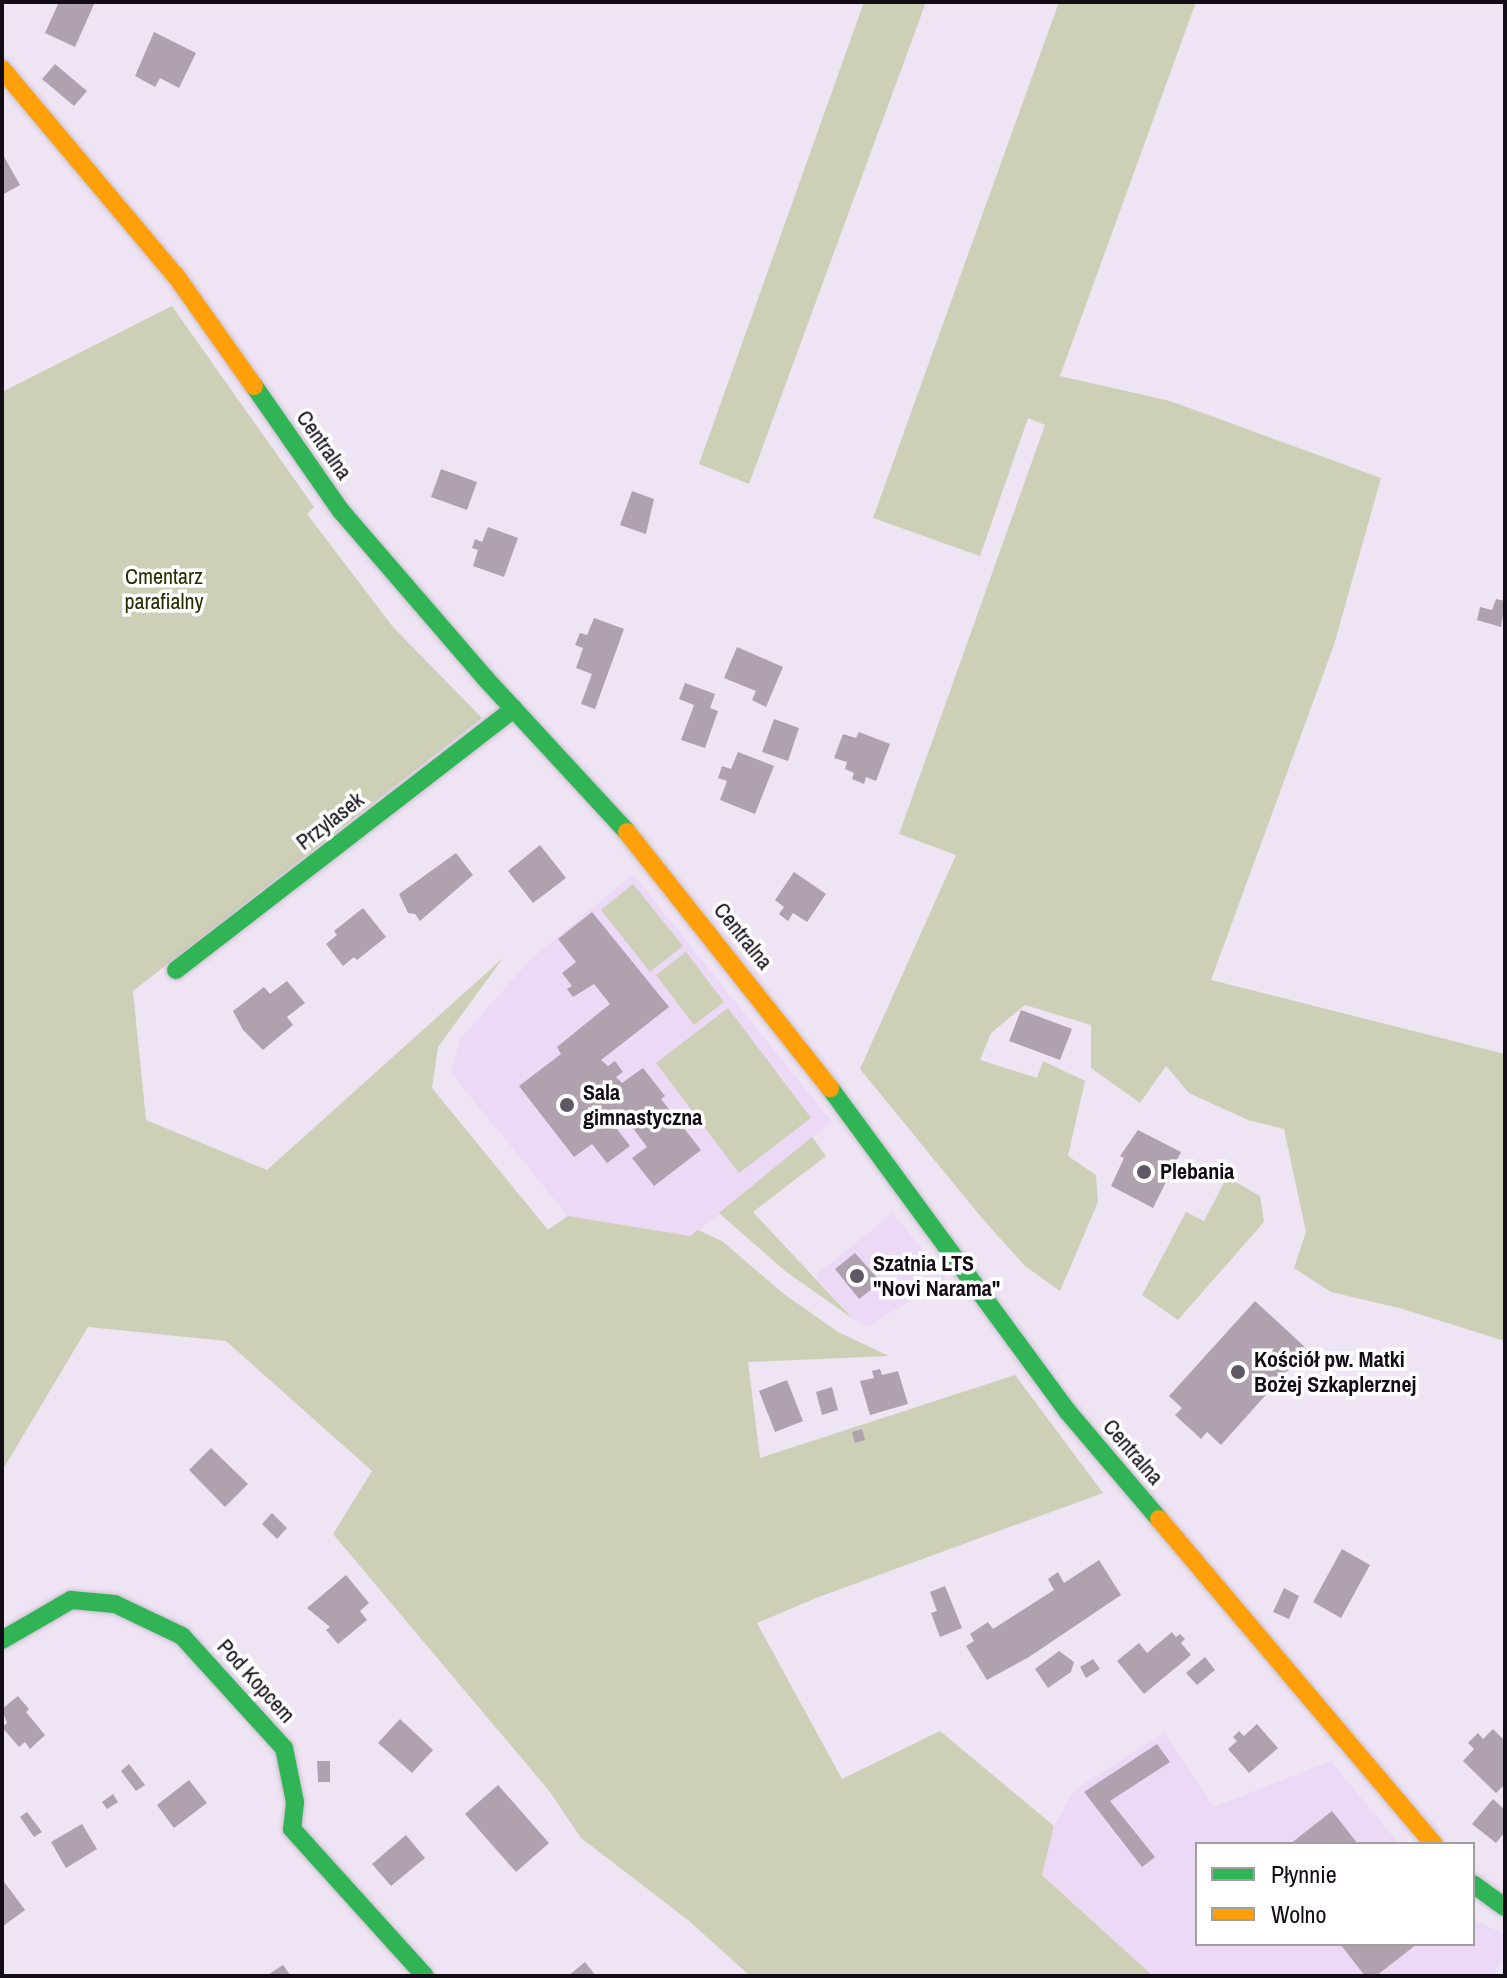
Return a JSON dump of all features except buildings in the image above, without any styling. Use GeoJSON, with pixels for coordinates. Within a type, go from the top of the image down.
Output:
{"type":"FeatureCollection","features":[{"type":"Feature","properties":{"kind":"street","name":"Centralna"},"geometry":{"type":"LineString","coordinates":[[2,69],[176,276],[341,511],[514,709],[635,840],[804,1052],[1068,1412],[1432,1842]]}},
{"type":"Feature","properties":{"kind":"street","name":"Przylasek"},"geometry":{"type":"LineString","coordinates":[[176,970],[514,709]]}},
{"type":"Feature","properties":{"kind":"street","name":"Pod Kopcem"},"geometry":{"type":"LineString","coordinates":[[2,1640],[71,1600],[115,1604],[182,1636],[284,1748],[295,1802],[292,1829],[425,1976]]}},
{"type":"Feature","properties":{"kind":"street"},"geometry":{"type":"LineString","coordinates":[[1475,1885],[1505,1907]]}},
{"type":"Feature","properties":{"kind":"shaded area"},"geometry":{"type":"Polygon","coordinates":[[[633,874],[832,1122],[690,1237],[568,1216],[451,1073],[460,1039],[530,960],[633,874]]]}},
{"type":"Feature","properties":{"kind":"shaded area"},"geometry":{"type":"Polygon","coordinates":[[[893,1213],[946,1279],[867,1327],[852,1318],[815,1276],[893,1213]]]}},
{"type":"Feature","properties":{"kind":"shaded area"},"geometry":{"type":"Polygon","coordinates":[[[1164,1733],[1214,1807],[1331,1761],[1397,1842],[1195,1842],[1195,1946],[1475,1946],[1475,1921],[1505,1934],[1505,1952],[1493,1976],[1153,1976],[1042,1874],[1054,1826],[1074,1790],[1164,1733]]]}},
{"type":"Feature","properties":{"kind":"green space"},"geometry":{"type":"Polygon","coordinates":[[[864,2],[926,2],[749,484],[699,464],[864,2]]]}},
{"type":"Feature","properties":{"kind":"green space"},"geometry":{"type":"Polygon","coordinates":[[[1059,2],[1196,2],[1060,376],[1170,401],[1381,478],[1334,645],[1211,980],[1505,1054],[1505,1341],[1399,1308],[1331,1292],[1294,1268],[1306,1232],[1284,1129],[1248,1120],[1189,1093],[1166,1066],[1140,1103],[1091,1068],[1091,1025],[1025,1005],[991,1033],[980,1060],[1037,1078],[1043,1061],[1085,1081],[1068,1156],[1096,1175],[1098,1202],[1060,1291],[1025,1266],[860,1069],[956,855],[899,834],[1045,425],[1028,418],[980,556],[873,518],[1059,2]]]}},
{"type":"Feature","properties":{"kind":"green space","name":"Cmentarz parafialny"},"geometry":{"type":"Polygon","coordinates":[[[172,306],[314,507],[307,514],[393,627],[482,718],[133,991],[146,1120],[267,1170],[503,958],[438,1047],[432,1088],[548,1230],[568,1216],[690,1236],[698,1230],[722,1241],[784,1294],[838,1332],[889,1356],[748,1362],[760,1458],[1015,1375],[1103,1493],[816,1598],[757,1623],[842,1779],[940,1731],[1054,1826],[1042,1875],[1153,1976],[750,1976],[688,1920],[581,1838],[550,1792],[333,1534],[372,1471],[226,1341],[88,1327],[2,1471],[2,392],[172,306]]]}},
{"type":"Feature","properties":{"kind":"green space"},"geometry":{"type":"Polygon","coordinates":[[[633,884],[683,946],[650,972],[601,910],[633,884]]]}},
{"type":"Feature","properties":{"kind":"green space"},"geometry":{"type":"Polygon","coordinates":[[[686,952],[724,1002],[694,1025],[656,975],[686,952]]]}},
{"type":"Feature","properties":{"kind":"green space"},"geometry":{"type":"Polygon","coordinates":[[[728,1008],[811,1118],[739,1173],[656,1063],[728,1008]]]}},
{"type":"Feature","properties":{"kind":"green space"},"geometry":{"type":"Polygon","coordinates":[[[812,1137],[826,1156],[753,1212],[852,1318],[785,1271],[719,1213],[812,1137]]]}},
{"type":"Feature","properties":{"kind":"green space"},"geometry":{"type":"Polygon","coordinates":[[[1227,1177],[1260,1196],[1264,1222],[1178,1320],[1142,1295],[1186,1212],[1204,1221],[1227,1177]]]}},
{"type":"Feature","properties":{"kind":"traffic: fast"},"geometry":{"type":"LineString","coordinates":[[254,386],[341,511],[485,678],[627,832]]}},
{"type":"Feature","properties":{"kind":"traffic: fast"},"geometry":{"type":"LineString","coordinates":[[176,970],[514,709]]}},
{"type":"Feature","properties":{"kind":"traffic: fast"},"geometry":{"type":"LineString","coordinates":[[830,1088],[1068,1412],[1159,1519]]}},
{"type":"Feature","properties":{"kind":"traffic: fast"},"geometry":{"type":"LineString","coordinates":[[2,1640],[71,1600],[115,1604],[182,1636],[284,1748],[295,1802],[292,1829],[425,1976]]}},
{"type":"Feature","properties":{"kind":"traffic: fast"},"geometry":{"type":"LineString","coordinates":[[1475,1885],[1505,1907]]}},
{"type":"Feature","properties":{"kind":"traffic: slow"},"geometry":{"type":"LineString","coordinates":[[2,69],[176,276],[254,386]]}},
{"type":"Feature","properties":{"kind":"traffic: slow"},"geometry":{"type":"LineString","coordinates":[[627,832],[830,1088]]}},
{"type":"Feature","properties":{"kind":"traffic: slow"},"geometry":{"type":"LineString","coordinates":[[1159,1519],[1432,1842]]}},
{"type":"Feature","properties":{"kind":"place","name":"Sala gimnastyczna"},"geometry":{"type":"Point","coordinates":[567,1105]}},
{"type":"Feature","properties":{"kind":"place","name":"Plebania"},"geometry":{"type":"Point","coordinates":[1144,1172]}},
{"type":"Feature","properties":{"kind":"place","name":"Szatnia LTS \"Novi Narama\""},"geometry":{"type":"Point","coordinates":[857,1276]}},
{"type":"Feature","properties":{"kind":"place","name":"Kościół pw. Matki Bożej Szkaplerznej"},"geometry":{"type":"Point","coordinates":[1238,1372]}}]}
